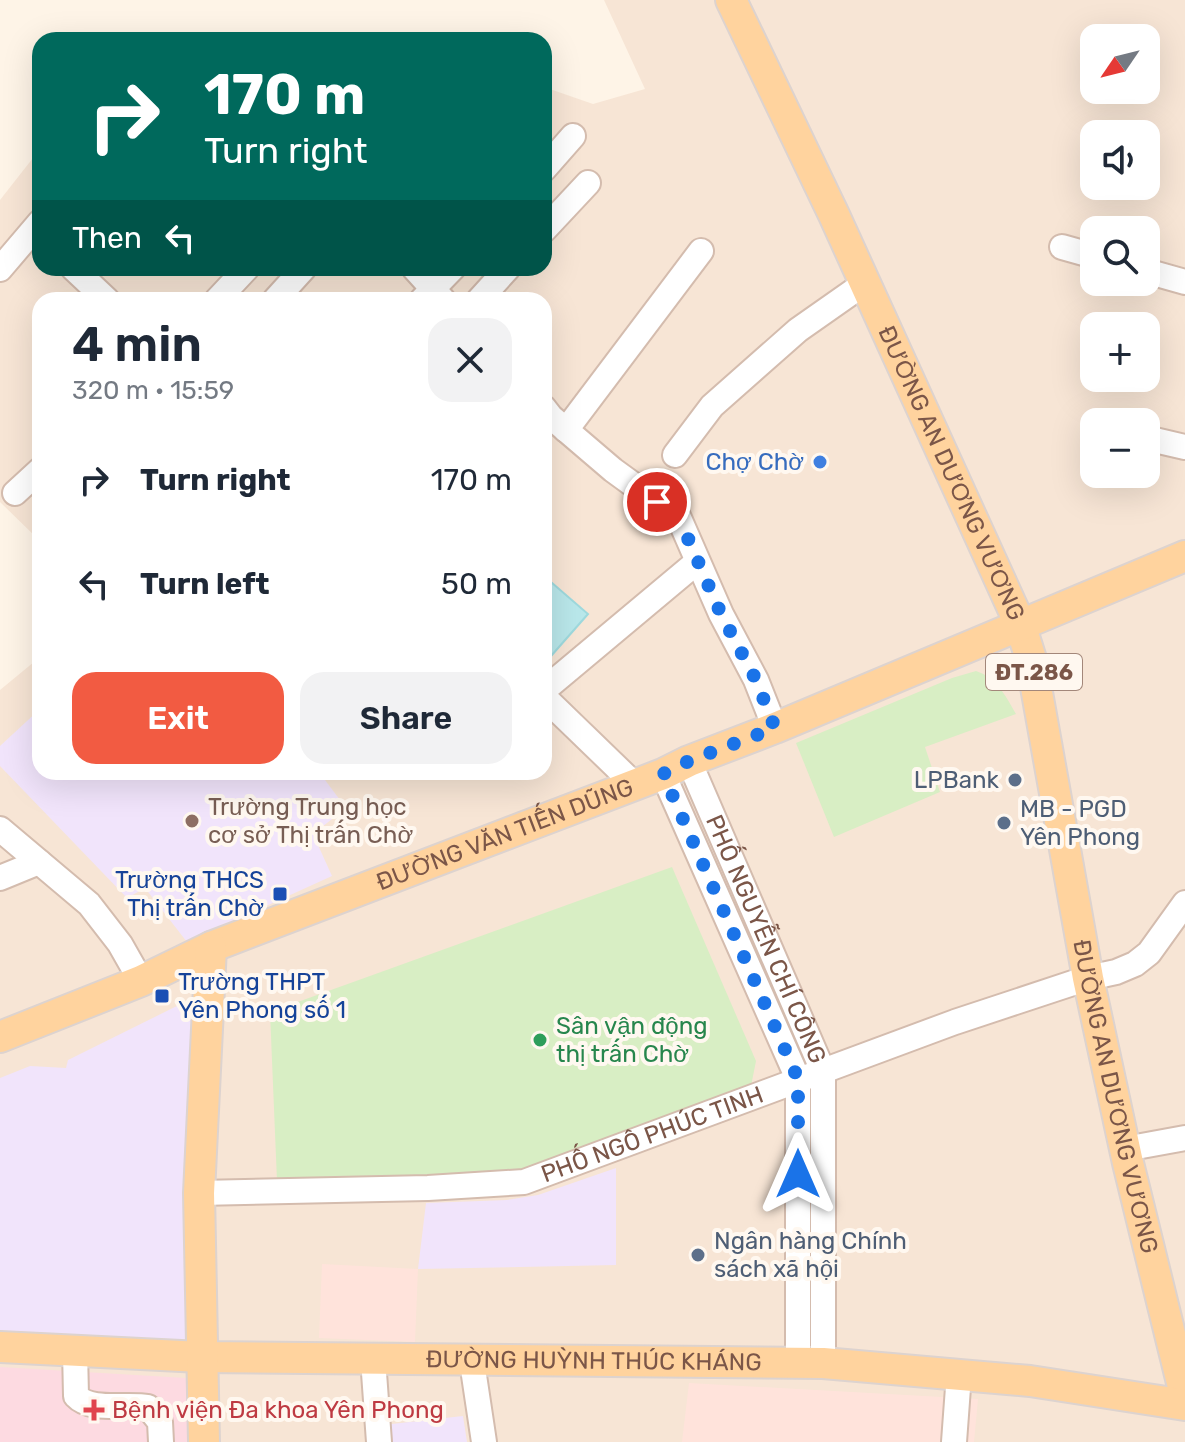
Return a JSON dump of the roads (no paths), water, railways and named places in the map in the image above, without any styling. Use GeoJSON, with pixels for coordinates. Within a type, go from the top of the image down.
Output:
{"type":"FeatureCollection","features":[{"type":"Feature","properties":{"kind":"main road","name":"ĐƯỜNG AN DƯƠNG VƯƠNG"},"geometry":{"type":"LineString","coordinates":[[731,0],[865,283],[1020,624],[1031,659],[1088,978],[1125,1149],[1185,1395]]}},
{"type":"Feature","properties":{"kind":"main road","name":"ĐƯỜNG VĂN TIẾN DŨNG"},"geometry":{"type":"LineString","coordinates":[[0,1037],[141,981],[211,947],[635,785],[1185,556]]}},
{"type":"Feature","properties":{"kind":"main road"},"geometry":{"type":"LineString","coordinates":[[204,1442],[199,1193],[211,947]]}},
{"type":"Feature","properties":{"kind":"main road","name":"ĐƯỜNG HUỲNH THÚC KHÁNG"},"geometry":{"type":"LineString","coordinates":[[0,1347],[201,1357],[472,1362],[811,1362],[1030,1381],[1185,1405]]}},
{"type":"Feature","properties":{"kind":"street"},"geometry":{"type":"LineString","coordinates":[[552,160],[573,136]]}},
{"type":"Feature","properties":{"kind":"street"},"geometry":{"type":"LineString","coordinates":[[552,221],[588,183]]}},
{"type":"Feature","properties":{"kind":"street"},"geometry":{"type":"LineString","coordinates":[[0,269],[32,236]]}},
{"type":"Feature","properties":{"kind":"street"},"geometry":{"type":"LineString","coordinates":[[1062,247],[1080,252]]}},
{"type":"Feature","properties":{"kind":"street"},"geometry":{"type":"LineString","coordinates":[[552,420],[701,251]]}},
{"type":"Feature","properties":{"kind":"street"},"geometry":{"type":"LineString","coordinates":[[1160,275],[1185,282]]}},
{"type":"Feature","properties":{"kind":"street"},"geometry":{"type":"LineString","coordinates":[[82,276],[98,292]]}},
{"type":"Feature","properties":{"kind":"street"},"geometry":{"type":"LineString","coordinates":[[224,292],[240,276]]}},
{"type":"Feature","properties":{"kind":"street"},"geometry":{"type":"LineString","coordinates":[[282,292],[297,276]]}},
{"type":"Feature","properties":{"kind":"street"},"geometry":{"type":"LineString","coordinates":[[486,292],[501,276]]}},
{"type":"Feature","properties":{"kind":"street"},"geometry":{"type":"LineString","coordinates":[[675,455],[712,406],[798,330],[865,283]]}},
{"type":"Feature","properties":{"kind":"street"},"geometry":{"type":"LineString","coordinates":[[552,422],[679,518],[697,562],[756,680],[775,728]]}},
{"type":"Feature","properties":{"kind":"street"},"geometry":{"type":"LineString","coordinates":[[1160,441],[1185,447]]}},
{"type":"Feature","properties":{"kind":"street"},"geometry":{"type":"LineString","coordinates":[[15,493],[32,477]]}},
{"type":"Feature","properties":{"kind":"street"},"geometry":{"type":"LineString","coordinates":[[552,683],[697,562]]}},
{"type":"Feature","properties":{"kind":"street"},"geometry":{"type":"LineString","coordinates":[[552,705],[635,785]]}},
{"type":"Feature","properties":{"kind":"street","name":"PHỐ NGUYỄN CHÍ CÔNG"},"geometry":{"type":"LineString","coordinates":[[676,768],[823,1071],[811,1362]]}},
{"type":"Feature","properties":{"kind":"street","name":"PHỐ NGUYỄN CHÍ CÔNG"},"geometry":{"type":"LineString","coordinates":[[676,768],[798,1079],[811,1362]]}},
{"type":"Feature","properties":{"kind":"street"},"geometry":{"type":"LineString","coordinates":[[0,829],[89,904],[120,944],[141,981]]}},
{"type":"Feature","properties":{"kind":"street"},"geometry":{"type":"LineString","coordinates":[[0,878],[39,862]]}},
{"type":"Feature","properties":{"kind":"street","name":"PHỐ NGÔ PHÚC TINH"},"geometry":{"type":"LineString","coordinates":[[199,1193],[428,1188],[524,1182],[955,1022],[1135,964],[1149,953],[1185,903]]}},
{"type":"Feature","properties":{"kind":"street"},"geometry":{"type":"LineString","coordinates":[[1125,1149],[1185,1138]]}},
{"type":"Feature","properties":{"kind":"street"},"geometry":{"type":"LineString","coordinates":[[75,1350],[76,1396],[79,1400],[88,1404],[148,1407],[160,1422],[161,1442]]}},
{"type":"Feature","properties":{"kind":"street"},"geometry":{"type":"LineString","coordinates":[[373,1359],[379,1442]]}},
{"type":"Feature","properties":{"kind":"street"},"geometry":{"type":"LineString","coordinates":[[472,1362],[484,1442]]}},
{"type":"Feature","properties":{"kind":"street"},"geometry":{"type":"LineString","coordinates":[[954,1442],[959,1374]]}},
{"type":"Feature","properties":{"kind":"water"},"geometry":{"type":"Polygon","coordinates":[[[552,583],[588,614],[552,655],[552,583]]]}},
{"type":"Feature","properties":{"kind":"place","name":"Chợ Chờ"},"geometry":{"type":"Point","coordinates":[820,462]}},
{"type":"Feature","properties":{"kind":"place","name":"LPBank"},"geometry":{"type":"Point","coordinates":[1015,780]}},
{"type":"Feature","properties":{"kind":"place","name":"Trường Trung học cơ sở Thị trấn Chờ"},"geometry":{"type":"Point","coordinates":[192,821]}},
{"type":"Feature","properties":{"kind":"place","name":"MB - PGD Yên Phong"},"geometry":{"type":"Point","coordinates":[1004,823]}},
{"type":"Feature","properties":{"kind":"place","name":"Trường THCS Thị trấn Chờ"},"geometry":{"type":"Point","coordinates":[280,894]}},
{"type":"Feature","properties":{"kind":"place","name":"Trường THPT Yên Phong số 1"},"geometry":{"type":"Point","coordinates":[162,996]}},
{"type":"Feature","properties":{"kind":"place","name":"Sân vận động thị trấn Chờ"},"geometry":{"type":"Point","coordinates":[540,1040]}},
{"type":"Feature","properties":{"kind":"place","name":"Ngân hàng Chính sách xã hội"},"geometry":{"type":"Point","coordinates":[698,1255]}},
{"type":"Feature","properties":{"kind":"place","name":"Bệnh viện Đa khoa Yên Phong"},"geometry":{"type":"Point","coordinates":[94,1410]}}]}
